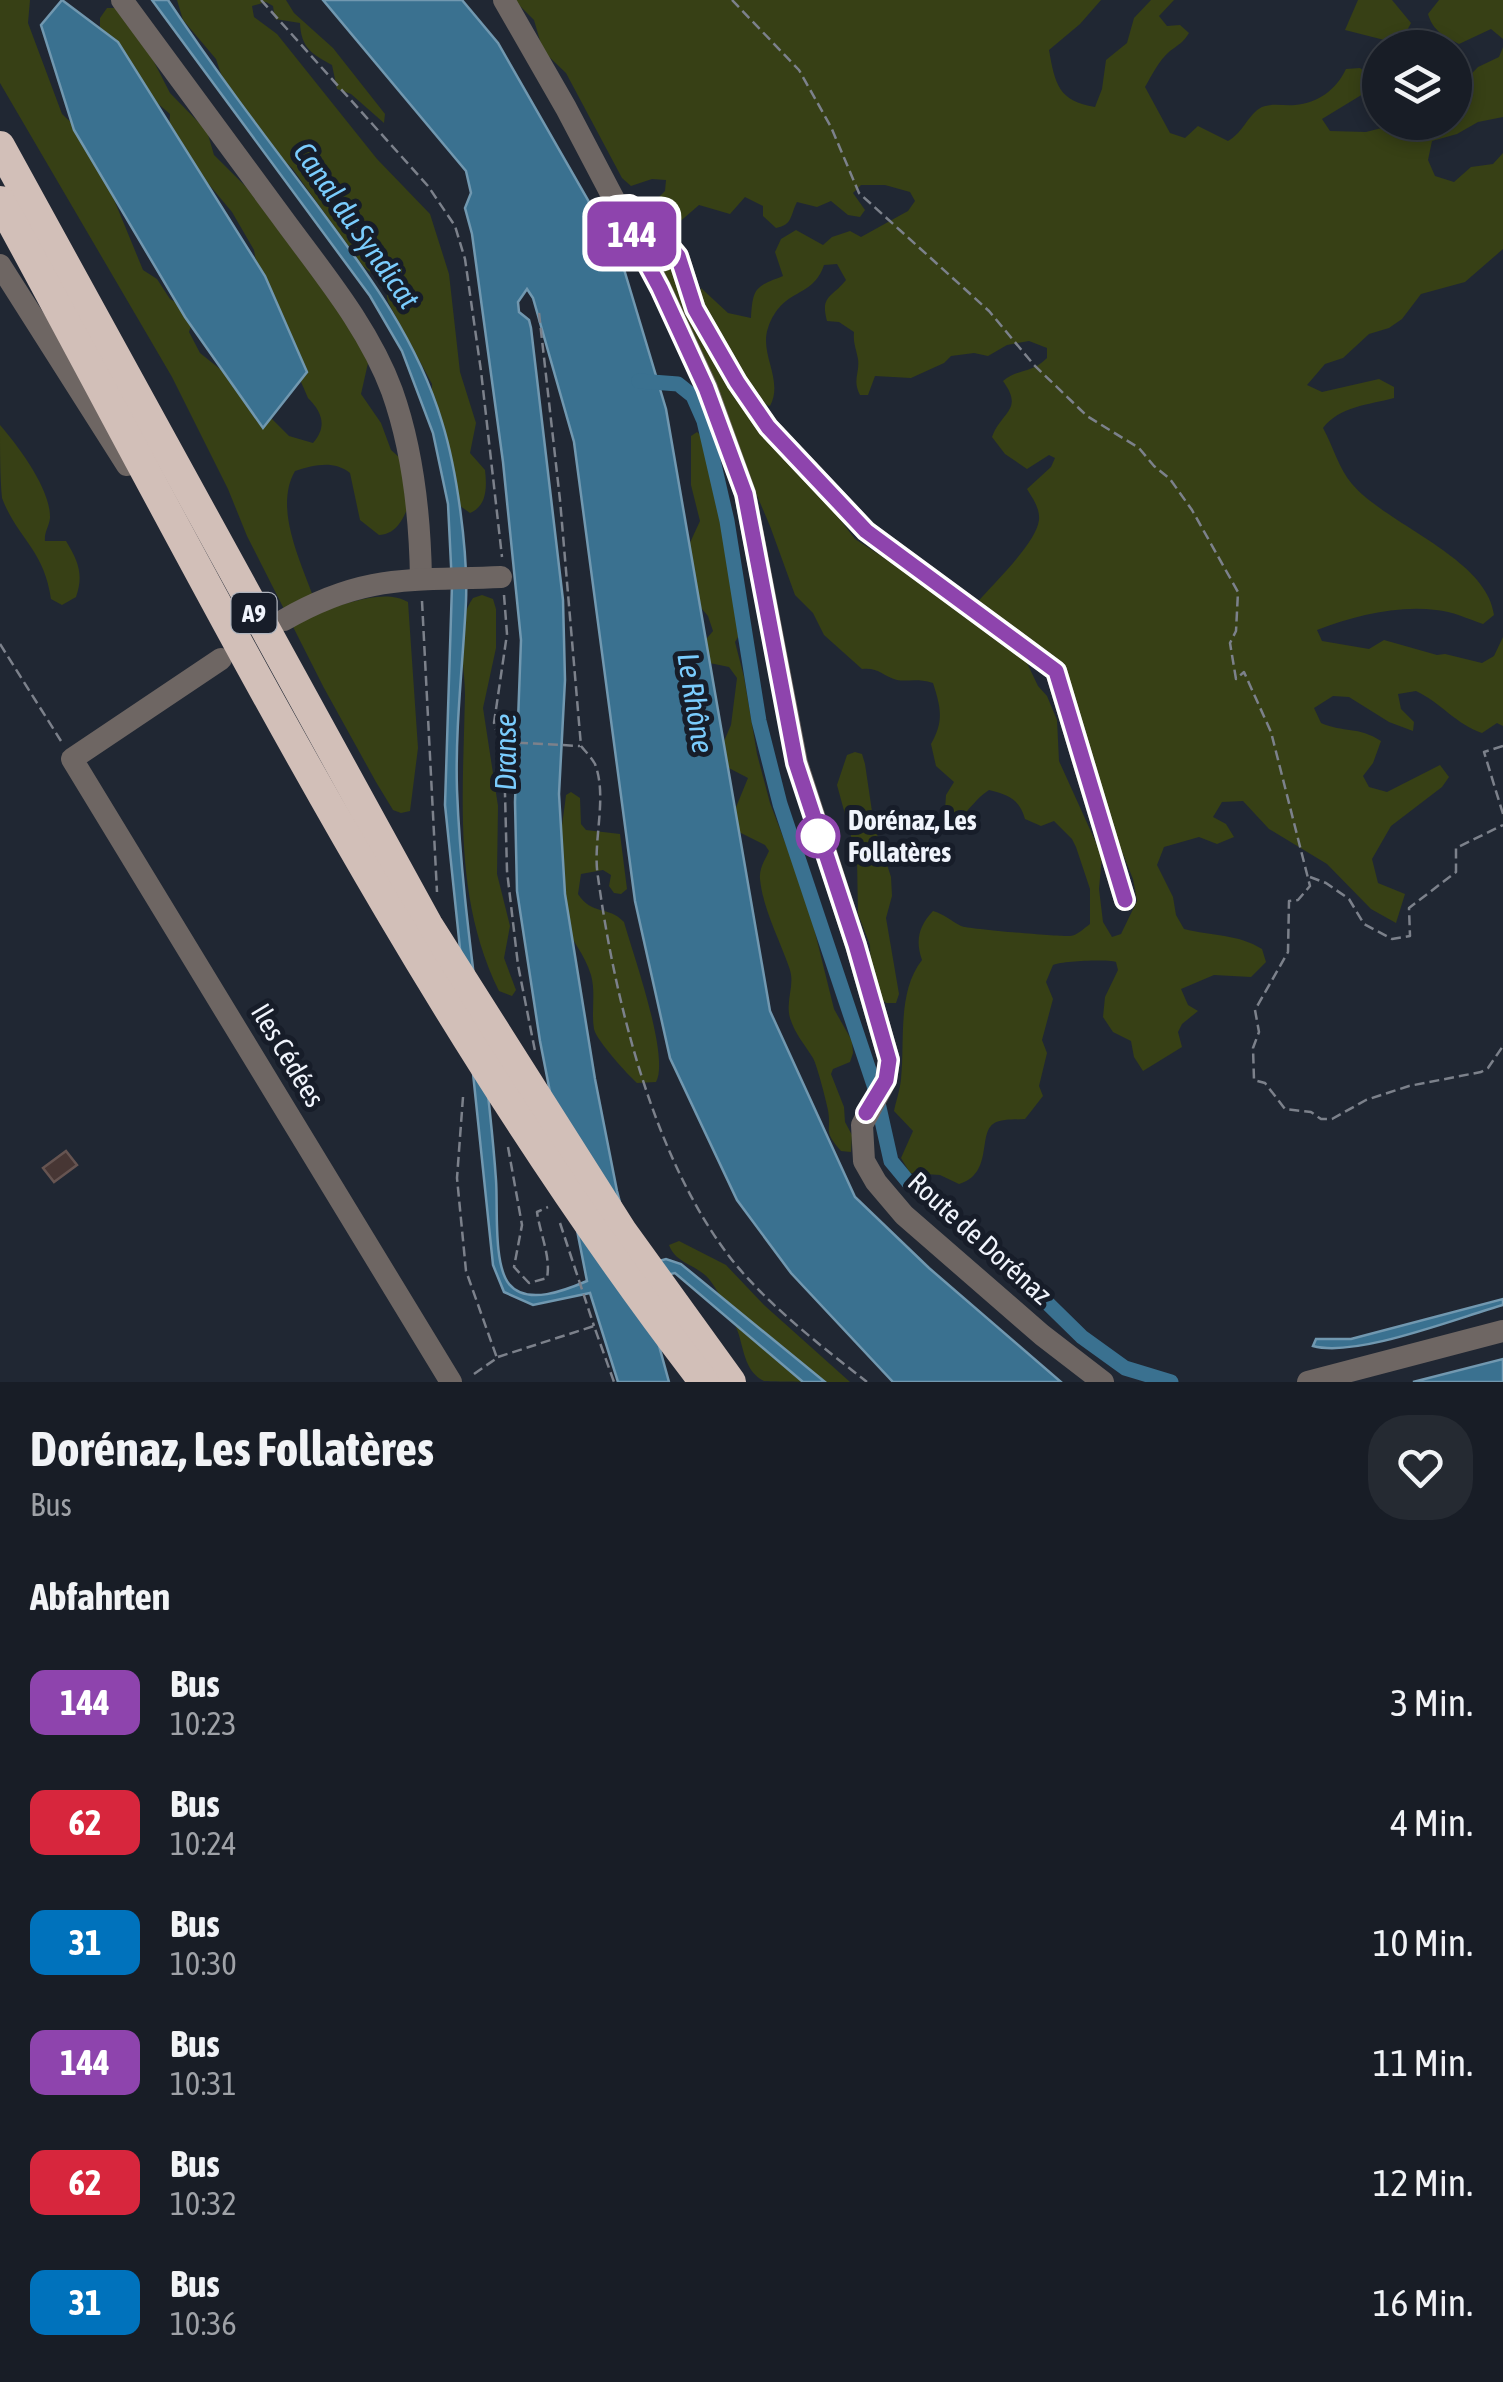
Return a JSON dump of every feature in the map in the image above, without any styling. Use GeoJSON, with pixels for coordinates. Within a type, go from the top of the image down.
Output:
{"type":"FeatureCollection","features":[{"type":"Feature","properties":{"kind":"highway","name":"A9"},"geometry":{"type":"LineString","coordinates":[[0,146],[428,925],[518,1073],[669,1299],[731,1382]]}},
{"type":"Feature","properties":{"kind":"highway","name":"A9"},"geometry":{"type":"LineString","coordinates":[[0,201],[398,926],[518,1073],[580,1210],[697,1374]]}},
{"type":"Feature","properties":{"kind":"street"},"geometry":{"type":"LineString","coordinates":[[122,0],[364,334],[391,390],[409,455],[428,578]]}},
{"type":"Feature","properties":{"kind":"street"},"geometry":{"type":"LineString","coordinates":[[504,0],[616,206],[630,205],[678,256],[695,309],[768,427],[866,531],[1056,671],[1125,900]]}},
{"type":"Feature","properties":{"kind":"street"},"geometry":{"type":"LineString","coordinates":[[0,135],[48,234]]}},
{"type":"Feature","properties":{"kind":"street","name":"Route de Dorénaz"},"geometry":{"type":"LineString","coordinates":[[616,206],[660,288],[706,388],[745,494],[786,720],[886,1049],[886,1080],[866,1113],[861,1141],[864,1160],[894,1204],[1042,1335],[1103,1382]]}},
{"type":"Feature","properties":{"kind":"street"},"geometry":{"type":"LineString","coordinates":[[0,265],[146,496],[320,789]]}},
{"type":"Feature","properties":{"kind":"street"},"geometry":{"type":"LineString","coordinates":[[284,620],[347,589],[428,578],[493,577]]}},
{"type":"Feature","properties":{"kind":"street"},"geometry":{"type":"LineString","coordinates":[[72,759],[220,659]]}},
{"type":"Feature","properties":{"kind":"street","name":"Iles Cédées"},"geometry":{"type":"LineString","coordinates":[[72,759],[452,1382]]}},
{"type":"Feature","properties":{"kind":"street"},"geometry":{"type":"LineString","coordinates":[[1308,1382],[1503,1332]]}},
{"type":"Feature","properties":{"kind":"path"},"geometry":{"type":"LineString","coordinates":[[261,0],[428,186],[456,226],[465,259],[502,548],[493,577],[507,607],[507,634],[493,712],[502,742],[518,1073]]}},
{"type":"Feature","properties":{"kind":"path"},"geometry":{"type":"LineString","coordinates":[[732,0],[800,70],[831,127],[859,192],[989,311],[1034,365],[1086,416],[1140,448],[1192,510],[1238,592],[1236,631],[1230,643],[1236,679],[1244,672],[1271,732],[1310,886],[1298,900],[1289,901],[1288,952],[1256,1010],[1259,1032],[1253,1048],[1254,1080],[1264,1083],[1285,1110],[1332,1119],[1366,1100],[1409,1086],[1481,1072],[1503,1046]]}},
{"type":"Feature","properties":{"kind":"path"},"geometry":{"type":"LineString","coordinates":[[539,313],[581,746],[595,764],[599,795],[597,876],[618,981],[654,1114],[677,1168],[732,1260],[778,1306],[867,1382]]}},
{"type":"Feature","properties":{"kind":"path"},"geometry":{"type":"LineString","coordinates":[[428,578],[438,902]]}},
{"type":"Feature","properties":{"kind":"path"},"geometry":{"type":"LineString","coordinates":[[0,644],[72,759]]}},
{"type":"Feature","properties":{"kind":"path"},"geometry":{"type":"LineString","coordinates":[[502,742],[581,746]]}},
{"type":"Feature","properties":{"kind":"path"},"geometry":{"type":"LineString","coordinates":[[1503,746],[1484,752],[1503,814]]}},
{"type":"Feature","properties":{"kind":"path"},"geometry":{"type":"LineString","coordinates":[[1309,876],[1349,899],[1364,924],[1392,939],[1410,936],[1409,908],[1456,872],[1456,848],[1503,825]]}},
{"type":"Feature","properties":{"kind":"path"},"geometry":{"type":"LineString","coordinates":[[462,1097],[457,1178],[466,1271],[496,1358]]}},
{"type":"Feature","properties":{"kind":"path"},"geometry":{"type":"LineString","coordinates":[[508,1146],[522,1225],[514,1267],[529,1283],[547,1278],[550,1262],[541,1242],[537,1212],[552,1206]]}},
{"type":"Feature","properties":{"kind":"path"},"geometry":{"type":"LineString","coordinates":[[560,1223],[614,1382]]}},
{"type":"Feature","properties":{"kind":"path"},"geometry":{"type":"LineString","coordinates":[[462,1382],[496,1358],[594,1326]]}},
{"type":"Feature","properties":{"kind":"green space"},"geometry":{"type":"Polygon","coordinates":[[[0,0],[30,0],[28,23],[62,114],[77,128],[101,168],[143,270],[157,279],[170,299],[195,313],[189,332],[200,353],[289,436],[313,443],[322,426],[320,415],[308,398],[261,290],[254,250],[232,212],[169,137],[170,114],[100,32],[100,18],[107,8],[116,8],[152,58],[170,93],[207,131],[214,155],[330,270],[368,363],[361,394],[381,423],[391,450],[418,474],[401,521],[388,533],[379,535],[360,520],[350,473],[330,465],[295,471],[287,504],[289,522],[317,608],[388,596],[408,602],[418,748],[410,811],[393,810],[376,782],[247,536],[172,377],[0,83],[0,0]]]}},
{"type":"Feature","properties":{"kind":"green space"},"geometry":{"type":"Polygon","coordinates":[[[177,0],[286,0],[294,13],[333,48],[385,114],[384,123],[351,94],[337,89],[332,65],[309,49],[300,23],[275,19],[273,6],[266,2],[252,6],[254,17],[277,34],[377,159],[430,214],[449,274],[460,372],[476,423],[470,453],[485,470],[485,495],[476,510],[470,513],[456,503],[452,466],[432,400],[432,384],[388,302],[385,285],[363,266],[292,168],[277,154],[232,92],[216,59],[183,20],[177,0]]]}},
{"type":"Feature","properties":{"kind":"green space"},"geometry":{"type":"Polygon","coordinates":[[[514,0],[1101,0],[1049,50],[1057,82],[1066,96],[1095,107],[1106,60],[1127,43],[1134,18],[1151,0],[1174,0],[1159,16],[1167,26],[1180,25],[1189,33],[1162,59],[1145,87],[1170,133],[1185,138],[1198,126],[1228,141],[1262,107],[1303,104],[1319,98],[1346,69],[1360,68],[1362,95],[1322,119],[1330,131],[1362,132],[1362,140],[1436,140],[1428,160],[1435,176],[1454,182],[1471,167],[1493,164],[1503,153],[1503,249],[1465,282],[1421,294],[1402,319],[1369,334],[1343,358],[1325,364],[1307,385],[1322,392],[1379,379],[1394,387],[1394,398],[1346,411],[1323,428],[1352,484],[1474,576],[1494,615],[1483,624],[1442,611],[1391,610],[1317,630],[1322,641],[1369,649],[1384,640],[1482,663],[1494,656],[1503,637],[1503,726],[1497,723],[1482,733],[1416,691],[1398,694],[1401,709],[1414,722],[1413,731],[1389,722],[1349,697],[1333,696],[1314,708],[1321,723],[1365,733],[1381,741],[1363,776],[1369,787],[1387,792],[1440,765],[1449,777],[1442,787],[1391,826],[1372,859],[1378,883],[1405,894],[1396,923],[1371,909],[1327,864],[1269,829],[1243,801],[1222,802],[1213,817],[1226,824],[1234,837],[1217,844],[1199,837],[1164,847],[1157,865],[1184,929],[1253,944],[1262,949],[1266,962],[1251,977],[1214,975],[1181,989],[1188,1005],[1198,1011],[1178,1032],[1182,1047],[1143,1071],[1134,1057],[1131,1041],[1113,1032],[1103,1017],[1105,997],[1118,970],[1116,962],[1053,965],[1046,982],[1053,999],[1042,1040],[1047,1053],[1039,1086],[1043,1096],[1025,1119],[993,1124],[981,1164],[970,1179],[959,1184],[940,1175],[910,1173],[901,1158],[913,1131],[894,1111],[901,1079],[905,1002],[922,960],[919,940],[924,922],[933,911],[961,926],[1070,936],[1090,924],[1090,889],[1072,839],[1054,821],[1041,826],[1025,819],[1012,799],[989,790],[959,818],[945,811],[946,795],[954,782],[936,766],[931,744],[940,714],[933,683],[897,680],[862,669],[824,635],[813,613],[795,595],[770,526],[645,233],[657,239],[673,273],[828,504],[855,539],[923,583],[1026,661],[1057,720],[1059,761],[1102,856],[1099,889],[1103,922],[1112,937],[1121,934],[1137,901],[1133,879],[1042,652],[975,605],[1022,552],[1039,520],[1027,489],[1051,467],[1055,458],[1049,455],[1027,469],[1005,454],[992,437],[1011,405],[1012,398],[1003,381],[1041,363],[1047,358],[1047,348],[1029,341],[1007,345],[988,356],[951,356],[911,378],[875,376],[868,395],[860,395],[854,332],[839,322],[827,321],[825,313],[829,298],[846,280],[837,264],[824,265],[812,284],[781,305],[768,328],[766,347],[774,396],[770,406],[761,403],[696,302],[701,288],[728,313],[751,318],[757,290],[783,276],[775,252],[781,239],[796,230],[823,245],[850,231],[861,237],[908,211],[915,201],[910,192],[885,185],[861,185],[853,193],[865,210],[860,217],[848,215],[831,201],[817,207],[797,202],[788,222],[776,228],[763,216],[763,206],[745,197],[730,214],[699,205],[676,225],[655,220],[652,204],[665,191],[666,180],[652,179],[631,186],[622,178],[566,73],[543,51],[534,20],[514,0]]]}},
{"type":"Feature","properties":{"kind":"green space"},"geometry":{"type":"Polygon","coordinates":[[[1358,0],[1392,0],[1411,23],[1407,30],[1362,30],[1362,34],[1345,30],[1358,0]]]}},
{"type":"Feature","properties":{"kind":"green space"},"geometry":{"type":"Polygon","coordinates":[[[1439,0],[1503,0],[1503,39],[1491,29],[1472,38],[1472,30],[1437,30],[1428,14],[1439,0]]]}},
{"type":"Feature","properties":{"kind":"green space"},"geometry":{"type":"Polygon","coordinates":[[[1503,47],[1503,117],[1472,125],[1472,73],[1499,57],[1503,47]]]}},
{"type":"Feature","properties":{"kind":"green space"},"geometry":{"type":"Polygon","coordinates":[[[0,425],[24,456],[45,494],[50,518],[45,541],[66,541],[77,561],[80,581],[76,597],[62,605],[51,599],[42,568],[2,498],[0,425]]]}},
{"type":"Feature","properties":{"kind":"green space"},"geometry":{"type":"Polygon","coordinates":[[[697,432],[709,443],[741,614],[742,628],[735,642],[757,754],[770,803],[807,900],[834,1009],[852,1041],[850,1062],[833,1069],[831,1074],[852,1135],[851,1152],[841,1151],[830,1134],[817,1068],[790,1018],[791,974],[760,879],[769,851],[765,845],[733,829],[732,817],[748,778],[725,766],[721,748],[731,725],[737,678],[729,667],[700,661],[698,649],[713,631],[708,616],[689,594],[682,560],[700,521],[691,485],[691,436],[697,432]]]}},
{"type":"Feature","properties":{"kind":"green space"},"geometry":{"type":"Polygon","coordinates":[[[482,595],[493,599],[496,609],[496,648],[483,708],[498,806],[497,874],[510,926],[504,958],[516,990],[512,996],[499,991],[484,955],[474,919],[464,846],[462,632],[467,609],[473,598],[482,595]]]}},
{"type":"Feature","properties":{"kind":"green space"},"geometry":{"type":"Polygon","coordinates":[[[862,754],[865,764],[874,825],[891,877],[892,896],[886,918],[899,994],[896,1003],[886,1003],[879,997],[871,978],[870,945],[858,914],[857,858],[837,785],[847,755],[862,754]]]}},
{"type":"Feature","properties":{"kind":"green space"},"geometry":{"type":"Polygon","coordinates":[[[571,792],[580,798],[581,824],[586,830],[620,834],[627,889],[621,894],[614,893],[609,886],[611,875],[603,870],[581,874],[578,894],[589,905],[624,922],[654,1029],[659,1069],[656,1082],[637,1083],[606,1049],[594,1029],[591,975],[563,919],[557,890],[566,795],[571,792]]]}},
{"type":"Feature","properties":{"kind":"green space"},"geometry":{"type":"Polygon","coordinates":[[[679,1241],[726,1265],[764,1305],[850,1382],[764,1381],[757,1377],[748,1364],[734,1321],[713,1284],[672,1251],[669,1245],[679,1241]]]}},
{"type":"Feature","properties":{"kind":"water"},"geometry":{"type":"Polygon","coordinates":[[[62,0],[118,42],[265,276],[307,372],[263,428],[185,317],[74,130],[41,25],[62,0]]]}},
{"type":"Feature","properties":{"kind":"water","name":"Le Rhône"},"geometry":{"type":"Polygon","coordinates":[[[152,0],[168,0],[371,280],[419,362],[447,441],[460,511],[466,581],[457,743],[460,839],[492,1131],[498,1249],[509,1284],[517,1291],[536,1295],[587,1281],[540,1041],[517,891],[515,802],[521,640],[503,462],[472,234],[465,208],[471,193],[466,171],[323,0],[462,0],[498,43],[620,256],[666,409],[770,1011],[855,1197],[929,1268],[1061,1382],[893,1382],[791,1273],[737,1200],[670,1058],[635,901],[574,442],[533,298],[527,289],[518,302],[519,312],[529,320],[531,328],[563,600],[565,680],[559,794],[565,894],[595,1079],[637,1267],[666,1259],[681,1264],[825,1382],[803,1382],[675,1273],[641,1280],[669,1382],[618,1382],[590,1293],[533,1305],[504,1292],[493,1265],[445,805],[452,585],[448,504],[433,433],[402,351],[370,296],[152,0]]]}},
{"type":"Feature","properties":{"kind":"water"},"geometry":{"type":"Polygon","coordinates":[[[1503,1299],[1503,1305],[1380,1342],[1332,1348],[1313,1346],[1316,1339],[1351,1339],[1503,1299]]]}},
{"type":"Feature","properties":{"kind":"water"},"geometry":{"type":"Polygon","coordinates":[[[1503,1359],[1503,1382],[1413,1382],[1503,1359]]]}},
{"type":"Feature","properties":{"kind":"building"},"geometry":{"type":"Polygon","coordinates":[[[66,1151],[77,1165],[54,1182],[43,1168],[66,1151]]]}},
{"type":"Feature","properties":{"kind":"waterway"},"geometry":{"type":"LineString","coordinates":[[639,381],[678,384],[693,396],[704,421],[727,521],[759,721],[780,804],[874,1085],[891,1161],[910,1184]]}},
{"type":"Feature","properties":{"kind":"waterway"},"geometry":{"type":"LineString","coordinates":[[986,1243],[1082,1337],[1125,1368],[1171,1382]]}},
{"type":"Feature","properties":{"kind":"bus line","name":"144"},"geometry":{"type":"LineString","coordinates":[[866,1113],[886,1080],[889,1060],[796,763],[745,494],[706,388],[660,288],[616,206],[630,205],[678,256],[695,309],[737,382],[768,427],[866,531],[1056,671],[1125,900]]}},
{"type":"Feature","properties":{"kind":"place","name":"Dorénaz, Les Follatères"},"geometry":{"type":"Point","coordinates":[818,836]}},
{"type":"Feature","properties":{"kind":"water label","name":"Canal du Syndicat"},"geometry":{"type":"Point","coordinates":[357,225]}},
{"type":"Feature","properties":{"kind":"water label","name":"Dranse"},"geometry":{"type":"Point","coordinates":[505,752]}}]}
